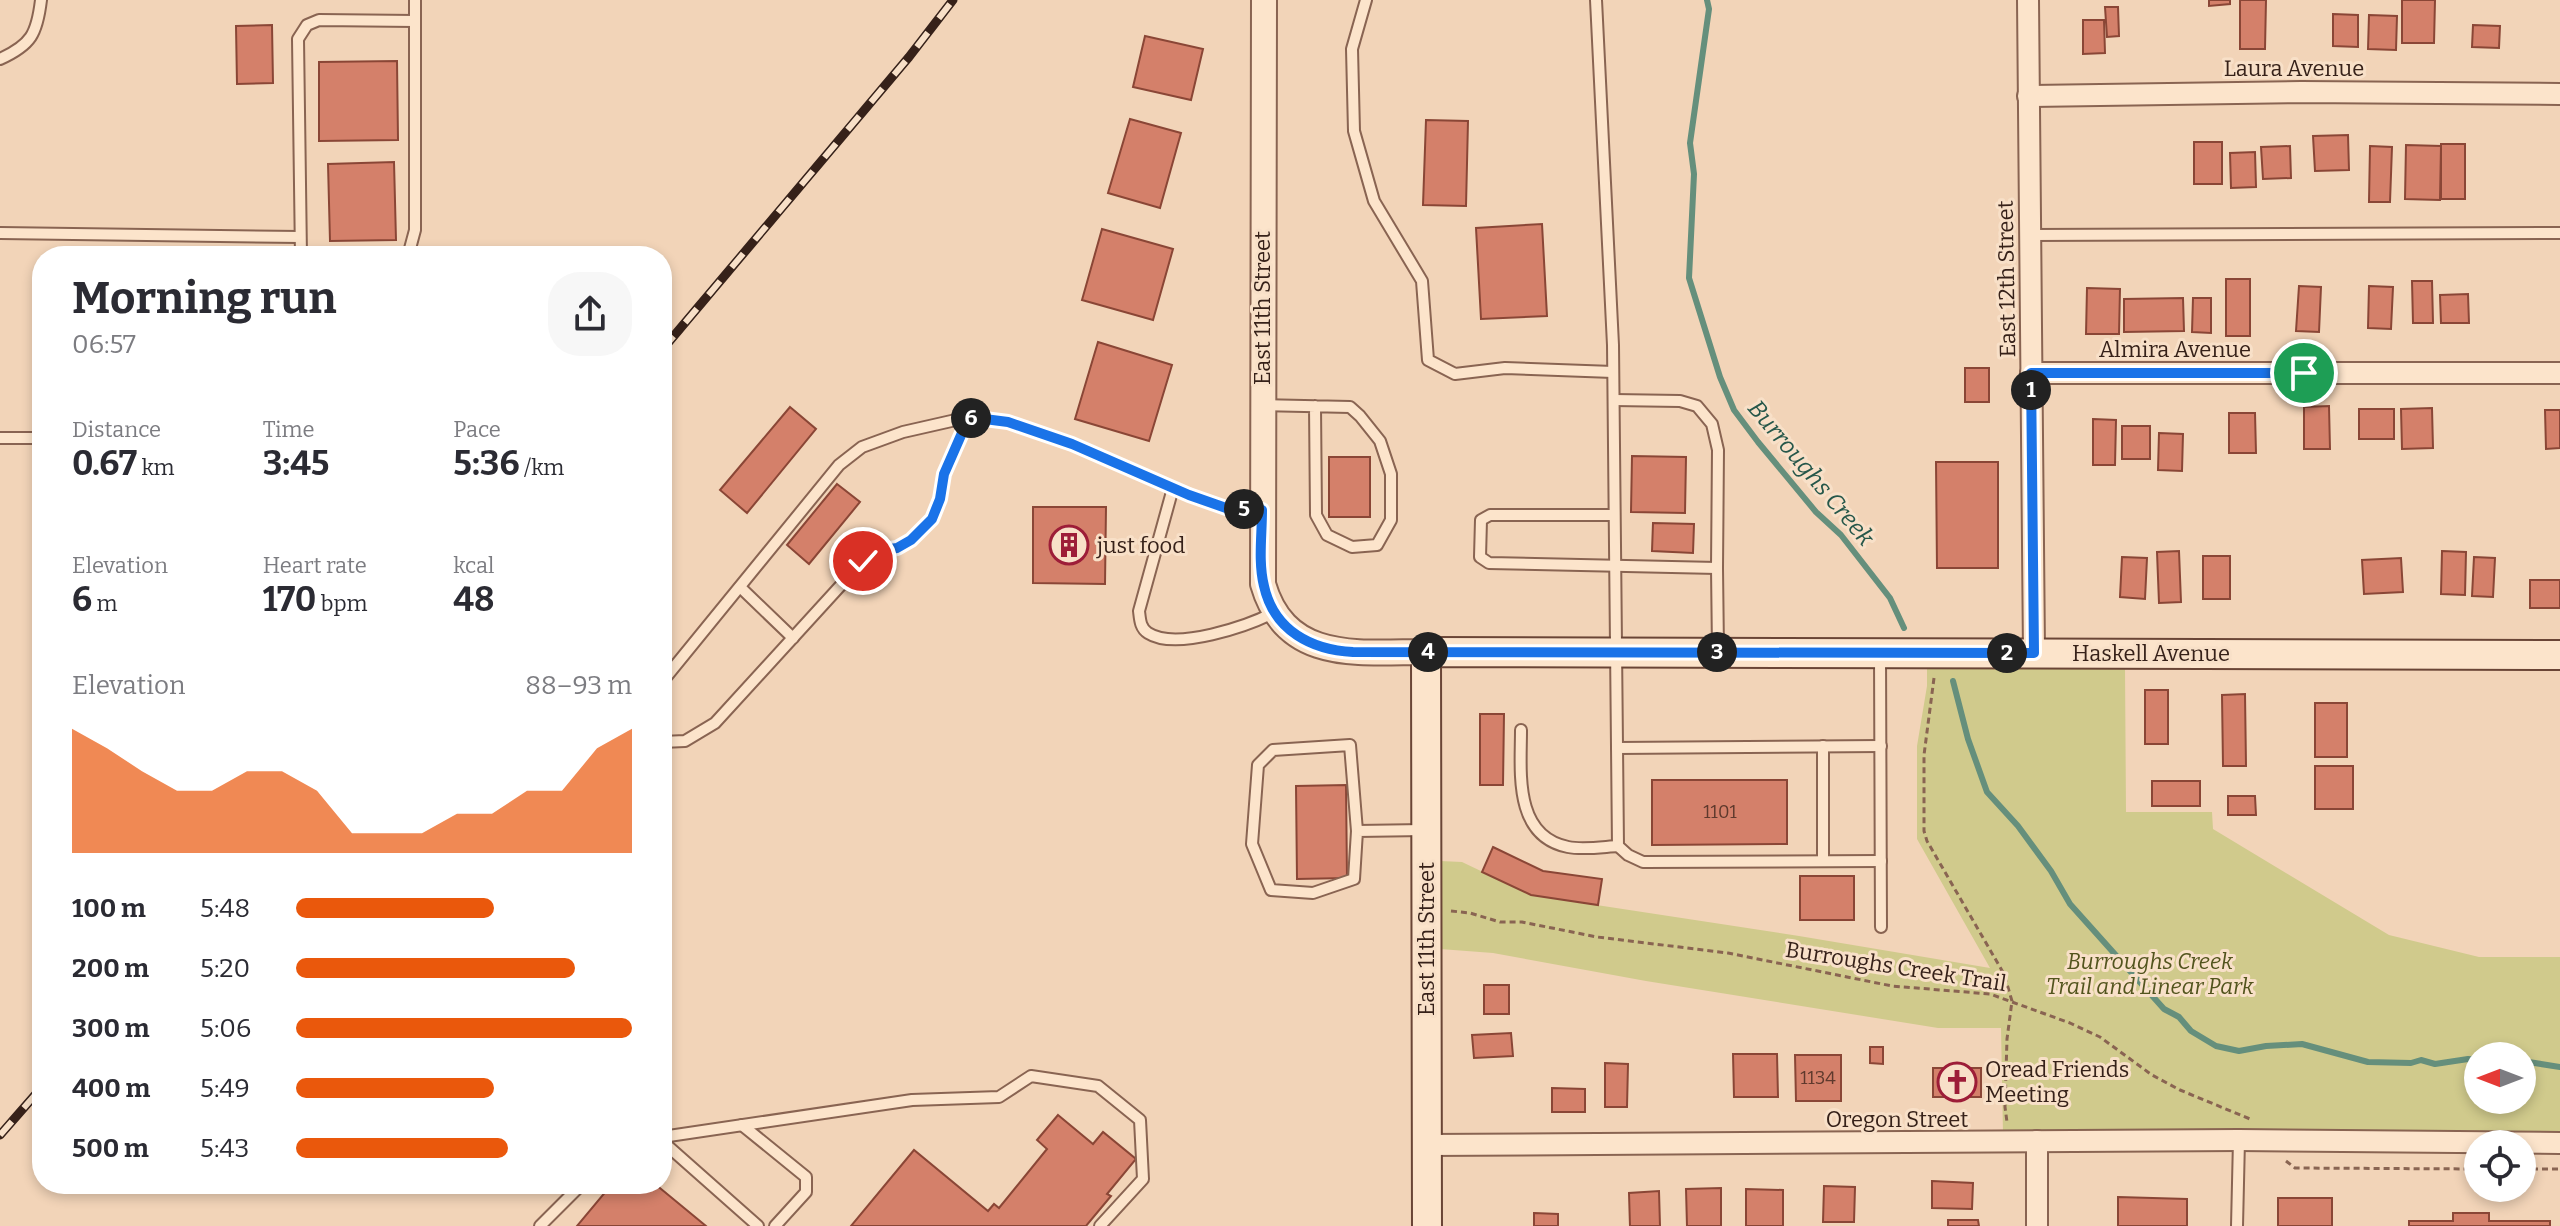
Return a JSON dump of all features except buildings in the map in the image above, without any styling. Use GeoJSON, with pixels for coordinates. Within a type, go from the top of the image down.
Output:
{"type":"FeatureCollection","features":[{"type":"Feature","properties":{"kind":"main road","name":"Haskell Avenue"},"geometry":{"type":"LineString","coordinates":[[1426,652],[2560,655]]}},
{"type":"Feature","properties":{"kind":"main road","name":"East 11th Street"},"geometry":{"type":"LineString","coordinates":[[1426,652],[1427,1226]]}},
{"type":"Feature","properties":{"kind":"street","name":"East 11th Street"},"geometry":{"type":"LineString","coordinates":[[1264,0],[1263,584],[1275,612]]}},
{"type":"Feature","properties":{"kind":"street","name":"East 12th Street"},"geometry":{"type":"LineString","coordinates":[[2028,0],[2034,653]]}},
{"type":"Feature","properties":{"kind":"street","name":"Laura Avenue"},"geometry":{"type":"LineString","coordinates":[[2028,96],[2301,92],[2560,94]]}},
{"type":"Feature","properties":{"kind":"street","name":"Almira Avenue"},"geometry":{"type":"LineString","coordinates":[[2031,373],[2560,373]]}},
{"type":"Feature","properties":{"kind":"street","name":"Haskell Avenue"},"geometry":{"type":"LineString","coordinates":[[1275,612],[1285,626],[1321,648],[1353,652],[1426,652]]}},
{"type":"Feature","properties":{"kind":"street","name":"Oregon Street"},"geometry":{"type":"LineString","coordinates":[[1427,1145],[2239,1140],[2560,1143]]}},
{"type":"Feature","properties":{"kind":"street"},"geometry":{"type":"LineString","coordinates":[[2037,1141],[2037,1226]]}},
{"type":"Feature","properties":{"kind":"lane"},"geometry":{"type":"LineString","coordinates":[[0,59],[20,50],[32,38],[39,19],[41,0]]}},
{"type":"Feature","properties":{"kind":"lane"},"geometry":{"type":"LineString","coordinates":[[411,246],[415,230],[415,0]]}},
{"type":"Feature","properties":{"kind":"lane"},"geometry":{"type":"LineString","coordinates":[[1264,0],[1278,0]]}},
{"type":"Feature","properties":{"kind":"lane"},"geometry":{"type":"LineString","coordinates":[[1366,0],[1352,49],[1354,131],[1374,201],[1422,281],[1428,360],[1455,374],[1505,368],[1613,372]]}},
{"type":"Feature","properties":{"kind":"lane"},"geometry":{"type":"LineString","coordinates":[[1596,0],[1614,400],[1618,846]]}},
{"type":"Feature","properties":{"kind":"lane"},"geometry":{"type":"LineString","coordinates":[[300,246],[298,39],[307,25],[319,20],[415,21]]}},
{"type":"Feature","properties":{"kind":"lane"},"geometry":{"type":"LineString","coordinates":[[0,233],[300,237]]}},
{"type":"Feature","properties":{"kind":"lane"},"geometry":{"type":"LineString","coordinates":[[2029,235],[2560,233]]}},
{"type":"Feature","properties":{"kind":"lane"},"geometry":{"type":"LineString","coordinates":[[1614,400],[1680,401],[1697,406],[1712,424],[1718,450],[1718,652]]}},
{"type":"Feature","properties":{"kind":"lane"},"geometry":{"type":"LineString","coordinates":[[1262,405],[1315,406],[1350,407],[1360,416],[1380,441],[1391,474],[1391,520],[1377,545],[1352,547],[1327,535],[1316,515],[1315,406]]}},
{"type":"Feature","properties":{"kind":"lane"},"geometry":{"type":"LineString","coordinates":[[672,670],[839,465],[862,447],[903,432],[969,417],[1008,422],[1059,439],[1226,508],[1262,510]]}},
{"type":"Feature","properties":{"kind":"lane"},"geometry":{"type":"LineString","coordinates":[[672,742],[685,741],[715,723],[863,561],[911,540],[932,519],[940,499],[944,474],[969,417]]}},
{"type":"Feature","properties":{"kind":"lane"},"geometry":{"type":"LineString","coordinates":[[0,438],[32,438]]}},
{"type":"Feature","properties":{"kind":"lane"},"geometry":{"type":"LineString","coordinates":[[1173,488],[1139,611],[1141,626],[1146,633],[1160,638],[1194,638],[1248,626],[1275,612]]}},
{"type":"Feature","properties":{"kind":"lane"},"geometry":{"type":"LineString","coordinates":[[1614,515],[1490,515],[1481,520],[1480,557],[1489,563],[1717,568]]}},
{"type":"Feature","properties":{"kind":"lane"},"geometry":{"type":"LineString","coordinates":[[740,587],[793,638]]}},
{"type":"Feature","properties":{"kind":"lane"},"geometry":{"type":"LineString","coordinates":[[1880,652],[1881,927]]}},
{"type":"Feature","properties":{"kind":"lane"},"geometry":{"type":"LineString","coordinates":[[1521,730],[1523,803],[1531,822],[1548,839],[1568,847],[1618,846],[1643,862],[1881,861]]}},
{"type":"Feature","properties":{"kind":"lane"},"geometry":{"type":"LineString","coordinates":[[1350,745],[1357,831],[1354,879],[1313,893],[1271,890],[1252,844],[1258,765],[1273,750],[1350,745]]}},
{"type":"Feature","properties":{"kind":"lane"},"geometry":{"type":"LineString","coordinates":[[1823,746],[1823,861]]}},
{"type":"Feature","properties":{"kind":"lane"},"geometry":{"type":"LineString","coordinates":[[1617,748],[1881,746]]}},
{"type":"Feature","properties":{"kind":"lane"},"geometry":{"type":"LineString","coordinates":[[1357,831],[1426,830]]}},
{"type":"Feature","properties":{"kind":"lane"},"geometry":{"type":"LineString","coordinates":[[672,1137],[912,1100],[999,1097],[1031,1076],[1098,1086],[1140,1120],[1143,1179],[1100,1226]]}},
{"type":"Feature","properties":{"kind":"lane"},"geometry":{"type":"LineString","coordinates":[[742,1125],[806,1177],[806,1192],[775,1226]]}},
{"type":"Feature","properties":{"kind":"lane"},"geometry":{"type":"LineString","coordinates":[[2237,1226],[2239,1140]]}},
{"type":"Feature","properties":{"kind":"lane"},"geometry":{"type":"LineString","coordinates":[[672,1148],[758,1226]]}},
{"type":"Feature","properties":{"kind":"lane"},"geometry":{"type":"LineString","coordinates":[[540,1226],[572,1194]]}},
{"type":"Feature","properties":{"kind":"path"},"geometry":{"type":"LineString","coordinates":[[1934,675],[1924,755],[1924,831],[2004,974],[2012,1001],[2007,1039],[2005,1107],[2009,1142]]}},
{"type":"Feature","properties":{"kind":"path","name":"Burroughs Creek Trail"},"geometry":{"type":"LineString","coordinates":[[1448,911],[1597,937],[1728,953],[1892,986],[1990,994],[2100,1037],[2152,1075],[2252,1120]]}},
{"type":"Feature","properties":{"kind":"path"},"geometry":{"type":"LineString","coordinates":[[2278,1152],[2295,1168],[2464,1169]]}},
{"type":"Feature","properties":{"kind":"path"},"geometry":{"type":"LineString","coordinates":[[2536,1169],[2560,1169]]}},
{"type":"Feature","properties":{"kind":"green space","name":"Burroughs Creek Trail and Linear Park"},"geometry":{"type":"Polygon","coordinates":[[[1927,667],[2125,668],[2126,812],[2212,812],[2213,829],[2389,935],[2479,957],[2560,957],[2560,1135],[2536,1135],[2536,1130],[2464,1130],[2464,1135],[2003,1134],[2001,1028],[1938,1028],[1493,953],[1440,949],[1440,861],[1462,862],[1531,895],[1990,968],[1917,839],[1917,746],[1927,667]]]}},
{"type":"Feature","properties":{"kind":"waterway","name":"Burroughs Creek"},"geometry":{"type":"LineString","coordinates":[[1707,0],[1709,9],[1690,143],[1694,174],[1689,278],[1720,377],[1734,410],[1816,512],[1841,535],[1890,598],[1904,628]]}},
{"type":"Feature","properties":{"kind":"waterway","name":"Burroughs Creek"},"geometry":{"type":"LineString","coordinates":[[1953,681],[1968,739],[1987,792],[2018,826],[2051,871],[2070,904],[2164,1009],[2179,1017],[2191,1031],[2216,1046],[2239,1051],[2302,1044],[2368,1062],[2411,1063],[2421,1060],[2435,1064],[2464,1060]]}},
{"type":"Feature","properties":{"kind":"waterway","name":"Burroughs Creek"},"geometry":{"type":"LineString","coordinates":[[2536,1063],[2560,1067]]}},
{"type":"Feature","properties":{"kind":"railway"},"geometry":{"type":"LineString","coordinates":[[672,338],[909,57],[953,0]]}},
{"type":"Feature","properties":{"kind":"railway"},"geometry":{"type":"LineString","coordinates":[[0,1135],[32,1098]]}},
{"type":"Feature","properties":{"kind":"place","name":"just food"},"geometry":{"type":"Point","coordinates":[1069,545]}},
{"type":"Feature","properties":{"kind":"place","name":"Oread Friends Meeting"},"geometry":{"type":"Point","coordinates":[1957,1082]}},
{"type":"Feature","properties":{"kind":"route"},"geometry":{"type":"LineString","coordinates":[[863,561],[911,540],[932,519],[940,499],[944,474],[969,417],[1008,422],[1072,444],[1226,508],[1262,510],[1261,563],[1267,598],[1285,626],[1321,648],[1353,652],[2034,653],[2031,373],[2304,373]]}}]}
